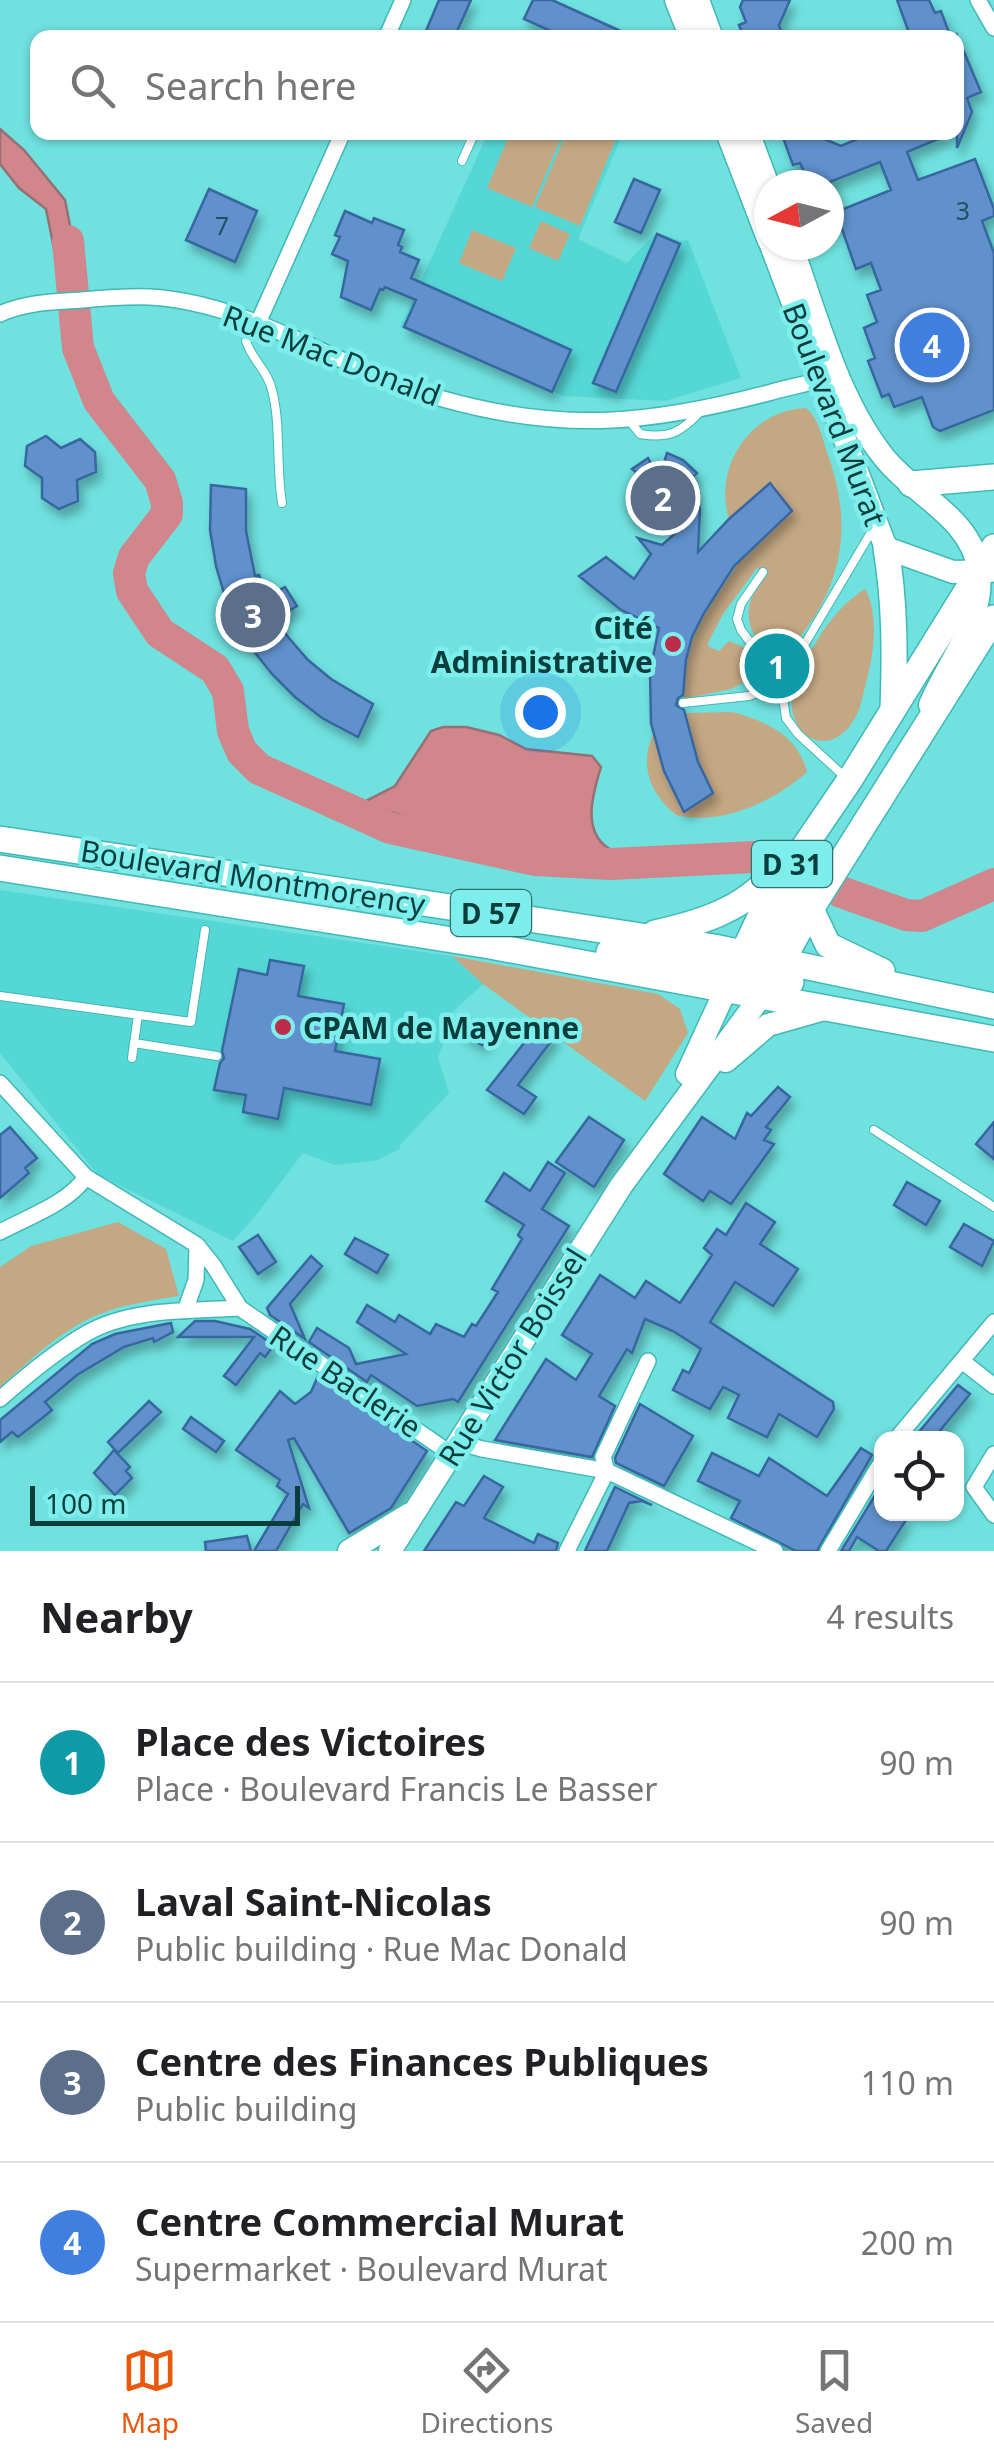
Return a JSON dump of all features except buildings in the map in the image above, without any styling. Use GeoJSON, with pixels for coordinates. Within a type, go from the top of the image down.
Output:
{"type":"FeatureCollection","features":[{"type":"Feature","properties":{"kind":"main road"},"geometry":{"type":"LineString","coordinates":[[911,484],[994,477]]}},
{"type":"Feature","properties":{"kind":"main road"},"geometry":{"type":"LineString","coordinates":[[755,973],[849,781],[893,708],[986,571],[994,547]]}},
{"type":"Feature","properties":{"kind":"main road"},"geometry":{"type":"LineString","coordinates":[[886,548],[893,588],[893,708]]}},
{"type":"Feature","properties":{"kind":"main road","name":"D 31"},"geometry":{"type":"LineString","coordinates":[[811,909],[994,618]]}},
{"type":"Feature","properties":{"kind":"main road"},"geometry":{"type":"LineString","coordinates":[[644,936],[722,913],[757,891],[849,781]]}},
{"type":"Feature","properties":{"kind":"main road","name":"Boulevard Montmorency"},"geometry":{"type":"LineString","coordinates":[[0,838],[644,936],[755,973]]}},
{"type":"Feature","properties":{"kind":"main road","name":"Boulevard Montmorency"},"geometry":{"type":"LineString","coordinates":[[0,868],[567,961],[755,973]]}},
{"type":"Feature","properties":{"kind":"main road"},"geometry":{"type":"LineString","coordinates":[[755,973],[811,909],[828,945],[855,960],[931,991],[994,1006]]}},
{"type":"Feature","properties":{"kind":"main road"},"geometry":{"type":"LineString","coordinates":[[755,973],[810,985],[931,991]]}},
{"type":"Feature","properties":{"kind":"main road","name":"D 57"},"geometry":{"type":"LineString","coordinates":[[755,973],[828,1008],[994,1039]]}},
{"type":"Feature","properties":{"kind":"street"},"geometry":{"type":"LineString","coordinates":[[390,30],[403,0]]}},
{"type":"Feature","properties":{"kind":"street"},"geometry":{"type":"LineString","coordinates":[[676,0],[688,30]]}},
{"type":"Feature","properties":{"kind":"street"},"geometry":{"type":"LineString","coordinates":[[698,0],[709,30]]}},
{"type":"Feature","properties":{"kind":"street"},"geometry":{"type":"LineString","coordinates":[[981,2],[994,28]]}},
{"type":"Feature","properties":{"kind":"street"},"geometry":{"type":"LineString","coordinates":[[258,323],[339,140]]}},
{"type":"Feature","properties":{"kind":"street","name":"Boulevard Murat"},"geometry":{"type":"LineString","coordinates":[[730,140],[754,202]]}},
{"type":"Feature","properties":{"kind":"street"},"geometry":{"type":"LineString","coordinates":[[751,140],[762,170]]}},
{"type":"Feature","properties":{"kind":"street","name":"Boulevard Murat"},"geometry":{"type":"LineString","coordinates":[[778,260],[831,376],[854,414],[884,458],[968,536],[986,571],[945,570],[886,548],[877,522],[831,376],[795,260]]}},
{"type":"Feature","properties":{"kind":"street","name":"Rue Mac Donald"},"geometry":{"type":"LineString","coordinates":[[0,314],[14,308],[59,302],[152,297],[258,323],[414,391],[559,422],[630,420],[700,412],[831,376]]}},
{"type":"Feature","properties":{"kind":"street"},"geometry":{"type":"LineString","coordinates":[[909,753],[944,672],[978,613],[986,571]]}},
{"type":"Feature","properties":{"kind":"street","name":"Rue Victor Boissel"},"geometry":{"type":"LineString","coordinates":[[637,1165],[650,1135],[698,1054],[755,973]]}},
{"type":"Feature","properties":{"kind":"street","name":"Rue Victor Boissel"},"geometry":{"type":"LineString","coordinates":[[390,1551],[755,973]]}},
{"type":"Feature","properties":{"kind":"street"},"geometry":{"type":"LineString","coordinates":[[637,1165],[665,1146],[731,1052],[768,1025],[828,1008]]}},
{"type":"Feature","properties":{"kind":"street"},"geometry":{"type":"LineString","coordinates":[[0,1082],[86,1177],[197,1246],[193,1293],[185,1311]]}},
{"type":"Feature","properties":{"kind":"street"},"geometry":{"type":"LineString","coordinates":[[0,1232],[62,1199],[86,1177]]}},
{"type":"Feature","properties":{"kind":"street","name":"Rue Baclerie"},"geometry":{"type":"LineString","coordinates":[[197,1246],[240,1308],[455,1448]]}},
{"type":"Feature","properties":{"kind":"street"},"geometry":{"type":"LineString","coordinates":[[193,1293],[227,1287]]}},
{"type":"Feature","properties":{"kind":"street","name":"Rue Baclerie"},"geometry":{"type":"LineString","coordinates":[[0,1398],[90,1332],[135,1317],[240,1308]]}},
{"type":"Feature","properties":{"kind":"street"},"geometry":{"type":"LineString","coordinates":[[903,1431],[994,1322]]}},
{"type":"Feature","properties":{"kind":"street"},"geometry":{"type":"LineString","coordinates":[[567,1551],[606,1471],[603,1457],[648,1361]]}},
{"type":"Feature","properties":{"kind":"street"},"geometry":{"type":"LineString","coordinates":[[962,1362],[994,1386]]}},
{"type":"Feature","properties":{"kind":"street"},"geometry":{"type":"LineString","coordinates":[[455,1448],[482,1449],[606,1471],[775,1551]]}},
{"type":"Feature","properties":{"kind":"street"},"geometry":{"type":"LineString","coordinates":[[994,1454],[974,1488],[994,1515]]}},
{"type":"Feature","properties":{"kind":"street"},"geometry":{"type":"LineString","coordinates":[[828,1551],[874,1474]]}},
{"type":"Feature","properties":{"kind":"street"},"geometry":{"type":"LineString","coordinates":[[350,1551],[412,1512]]}},
{"type":"Feature","properties":{"kind":"lane"},"geometry":{"type":"LineString","coordinates":[[462,161],[472,140]]}},
{"type":"Feature","properties":{"kind":"lane"},"geometry":{"type":"LineString","coordinates":[[258,323],[246,341],[251,357],[266,374],[273,391],[276,468],[282,504]]}},
{"type":"Feature","properties":{"kind":"lane"},"geometry":{"type":"LineString","coordinates":[[684,702],[749,696],[781,684],[877,522]]}},
{"type":"Feature","properties":{"kind":"lane"},"geometry":{"type":"LineString","coordinates":[[762,572],[741,604],[741,630],[781,684],[786,718],[849,781]]}},
{"type":"Feature","properties":{"kind":"lane"},"geometry":{"type":"LineString","coordinates":[[0,996],[192,1022],[205,930]]}},
{"type":"Feature","properties":{"kind":"lane"},"geometry":{"type":"LineString","coordinates":[[132,1058],[138,1015]]}},
{"type":"Feature","properties":{"kind":"lane"},"geometry":{"type":"LineString","coordinates":[[134,1042],[217,1056]]}},
{"type":"Feature","properties":{"kind":"lane"},"geometry":{"type":"LineString","coordinates":[[874,1130],[994,1207]]}},
{"type":"Feature","properties":{"kind":"shaded area"},"geometry":{"type":"Polygon","coordinates":[[[0,129],[24,150],[65,200],[81,281],[61,283],[46,209],[19,188],[0,164],[0,129]]]}},
{"type":"Feature","properties":{"kind":"shaded area"},"geometry":{"type":"Polygon","coordinates":[[[485,140],[620,140],[578,239],[627,263],[657,232],[688,240],[741,378],[665,401],[564,396],[400,327],[485,140]]]}},
{"type":"Feature","properties":{"kind":"shaded area"},"geometry":{"type":"Polygon","coordinates":[[[507,140],[560,140],[532,207],[487,188],[507,140]]]}},
{"type":"Feature","properties":{"kind":"shaded area"},"geometry":{"type":"Polygon","coordinates":[[[563,140],[616,140],[580,226],[535,207],[563,140]]]}},
{"type":"Feature","properties":{"kind":"shaded area"},"geometry":{"type":"Polygon","coordinates":[[[541,221],[570,234],[558,261],[529,248],[541,221]]]}},
{"type":"Feature","properties":{"kind":"shaded area"},"geometry":{"type":"Polygon","coordinates":[[[472,230],[516,248],[502,281],[459,263],[472,230]]]}},
{"type":"Feature","properties":{"kind":"shaded area"},"geometry":{"type":"Polygon","coordinates":[[[806,408],[822,436],[841,514],[841,542],[827,594],[796,642],[774,665],[749,620],[751,599],[767,574],[757,568],[723,614],[708,643],[719,651],[729,641],[743,647],[765,672],[731,689],[684,699],[694,638],[747,548],[770,483],[729,519],[726,480],[732,462],[740,445],[768,419],[806,408]]]}},
{"type":"Feature","properties":{"kind":"shaded area"},"geometry":{"type":"Polygon","coordinates":[[[865,589],[874,633],[860,707],[842,734],[831,740],[810,738],[802,731],[792,709],[796,679],[828,624],[865,589]]]}},
{"type":"Feature","properties":{"kind":"shaded area"},"geometry":{"type":"Polygon","coordinates":[[[732,712],[757,720],[788,739],[803,759],[807,772],[779,793],[746,809],[711,817],[676,815],[659,798],[647,768],[653,735],[668,783],[685,811],[713,792],[698,761],[685,713],[732,712]]]}},
{"type":"Feature","properties":{"kind":"shaded area"},"geometry":{"type":"Polygon","coordinates":[[[466,727],[499,735],[526,749],[592,756],[601,767],[592,802],[593,826],[604,845],[615,852],[523,853],[362,803],[395,786],[431,731],[466,727]]]}},
{"type":"Feature","properties":{"kind":"shaded area"},"geometry":{"type":"Polygon","coordinates":[[[0,890],[452,956],[483,984],[448,1016],[451,1025],[438,1057],[449,1093],[401,1148],[378,1160],[335,1165],[303,1153],[233,1241],[98,1175],[0,1053],[0,890]]]}},
{"type":"Feature","properties":{"kind":"shaded area"},"geometry":{"type":"Polygon","coordinates":[[[452,956],[658,994],[680,1009],[688,1033],[645,1101],[483,984],[452,956]]]}},
{"type":"Feature","properties":{"kind":"shaded area"},"geometry":{"type":"Polygon","coordinates":[[[118,1222],[166,1249],[179,1296],[137,1303],[82,1322],[0,1387],[0,1267],[31,1246],[118,1222]]]}},
{"type":"Feature","properties":{"kind":"waterway"},"geometry":{"type":"LineString","coordinates":[[68,241],[78,348],[99,401],[160,480],[167,503],[167,514],[134,557],[129,573],[132,591],[160,633],[215,669],[228,691],[233,731],[242,752],[259,769],[390,828],[535,860],[611,864],[772,856]]}},
{"type":"Feature","properties":{"kind":"waterway"},"geometry":{"type":"LineString","coordinates":[[841,892],[906,915],[922,916],[994,884]]}},
{"type":"Feature","properties":{"kind":"place","name":"Centre Commercial Murat"},"geometry":{"type":"Point","coordinates":[932,345]}},
{"type":"Feature","properties":{"kind":"place","name":"Laval Saint-Nicolas"},"geometry":{"type":"Point","coordinates":[663,498]}},
{"type":"Feature","properties":{"kind":"place","name":"Centre des Finances Publiques"},"geometry":{"type":"Point","coordinates":[253,615]}},
{"type":"Feature","properties":{"kind":"place","name":"Cité Administrative"},"geometry":{"type":"Point","coordinates":[673,644]}},
{"type":"Feature","properties":{"kind":"place","name":"Place des Victoires"},"geometry":{"type":"Point","coordinates":[777,666]}},
{"type":"Feature","properties":{"kind":"place","name":"CPAM de Mayenne"},"geometry":{"type":"Point","coordinates":[283,1027]}}]}
